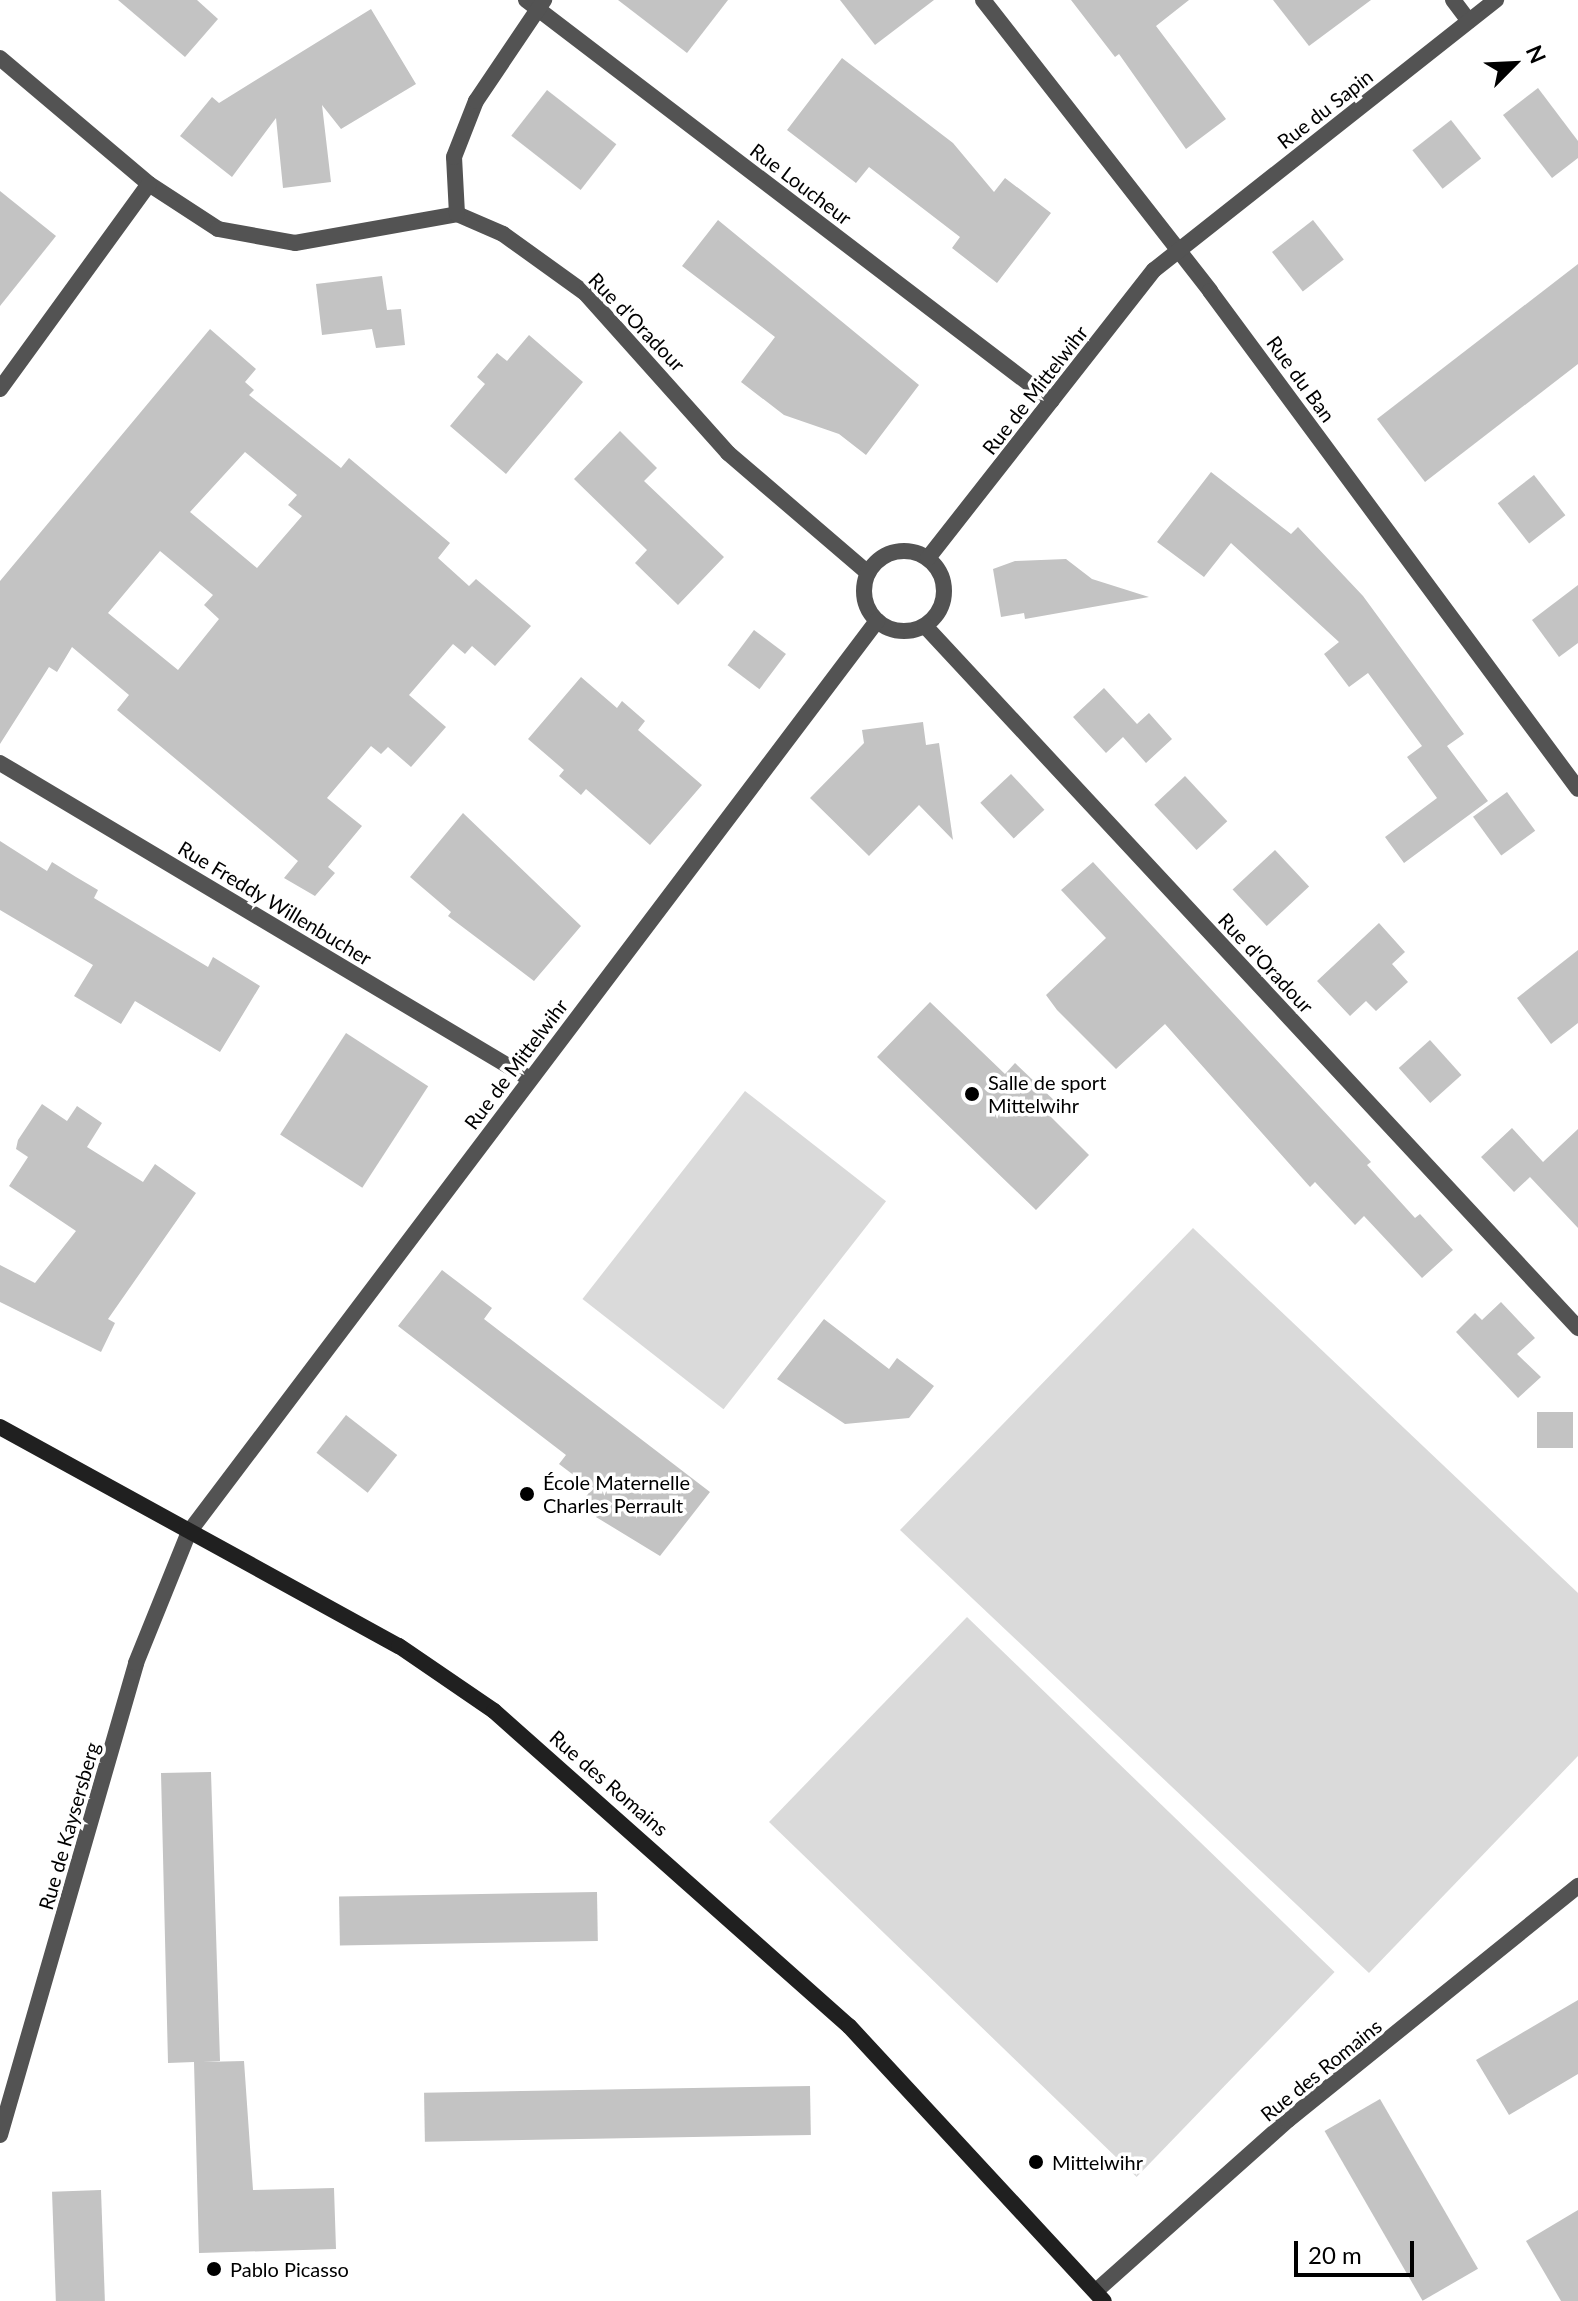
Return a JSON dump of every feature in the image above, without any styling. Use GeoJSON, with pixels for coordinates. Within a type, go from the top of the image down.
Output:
{"type":"FeatureCollection","features":[{"type":"Feature","properties":{"kind":"main road","name":"Rue des Romains"},"geometry":{"type":"LineString","coordinates":[[0,1427],[399,1646],[577,1779],[849,2026],[1100,2296]]}},
{"type":"Feature","properties":{"kind":"street","name":"Rue du Ban"},"geometry":{"type":"LineString","coordinates":[[983,0],[1179,251],[1578,789]]}},
{"type":"Feature","properties":{"kind":"street"},"geometry":{"type":"LineString","coordinates":[[1453,0],[1469,21]]}},
{"type":"Feature","properties":{"kind":"street","name":"Rue du Sapin"},"geometry":{"type":"LineString","coordinates":[[1179,251],[1496,0]]}},
{"type":"Feature","properties":{"kind":"street"},"geometry":{"type":"LineString","coordinates":[[0,58],[149,184],[218,229],[295,243],[457,214],[454,157],[476,101],[536,3]]}},
{"type":"Feature","properties":{"kind":"street","name":"Rue Loucheur"},"geometry":{"type":"LineString","coordinates":[[536,3],[1052,401]]}},
{"type":"Feature","properties":{"kind":"street"},"geometry":{"type":"LineString","coordinates":[[0,389],[149,184]]}},
{"type":"Feature","properties":{"kind":"street","name":"Rue d'Oradour"},"geometry":{"type":"LineString","coordinates":[[457,214],[503,234],[585,293],[728,453],[868,573]]}},
{"type":"Feature","properties":{"kind":"street","name":"Rue de Mittelwihr"},"geometry":{"type":"LineString","coordinates":[[928,558],[1154,270],[1179,251]]}},
{"type":"Feature","properties":{"kind":"street"},"geometry":{"type":"LineString","coordinates":[[895,552],[928,558],[945,593],[925,626],[901,631],[877,621],[865,598],[868,573],[895,552]]}},
{"type":"Feature","properties":{"kind":"street","name":"Rue de Mittelwihr"},"geometry":{"type":"LineString","coordinates":[[189,1532],[877,621]]}},
{"type":"Feature","properties":{"kind":"street","name":"Rue d'Oradour"},"geometry":{"type":"LineString","coordinates":[[925,626],[1578,1328]]}},
{"type":"Feature","properties":{"kind":"street","name":"Rue Freddy Willenbucher"},"geometry":{"type":"LineString","coordinates":[[0,763],[530,1079]]}},
{"type":"Feature","properties":{"kind":"street","name":"Rue de Kaysersberg"},"geometry":{"type":"LineString","coordinates":[[0,2135],[136,1663],[189,1532]]}},
{"type":"Feature","properties":{"kind":"street","name":"Rue des Romains"},"geometry":{"type":"LineString","coordinates":[[1100,2296],[1288,2120],[1578,1886]]}},
{"type":"Feature","properties":{"kind":"shaded area"},"geometry":{"type":"Polygon","coordinates":[[[745,1091],[886,1201],[724,1409],[582,1299],[745,1091]]]}},
{"type":"Feature","properties":{"kind":"shaded area"},"geometry":{"type":"Polygon","coordinates":[[[1193,1228],[1578,1593],[1578,1756],[1369,1973],[900,1530],[1193,1228]]]}},
{"type":"Feature","properties":{"kind":"shaded area"},"geometry":{"type":"Polygon","coordinates":[[[967,1617],[1335,1972],[1137,2177],[769,1822],[967,1617]]]}},
{"type":"Feature","properties":{"kind":"building"},"geometry":{"type":"Polygon","coordinates":[[[118,0],[197,0],[218,19],[185,57],[118,0]]]}},
{"type":"Feature","properties":{"kind":"building"},"geometry":{"type":"Polygon","coordinates":[[[618,0],[728,0],[687,53],[618,0]]]}},
{"type":"Feature","properties":{"kind":"building"},"geometry":{"type":"Polygon","coordinates":[[[840,0],[934,0],[875,45],[840,0]]]}},
{"type":"Feature","properties":{"kind":"building"},"geometry":{"type":"Polygon","coordinates":[[[1071,0],[1189,0],[1156,26],[1226,119],[1186,149],[1119,54],[1115,57],[1071,0]]]}},
{"type":"Feature","properties":{"kind":"building"},"geometry":{"type":"Polygon","coordinates":[[[1273,0],[1371,0],[1309,46],[1273,0]]]}},
{"type":"Feature","properties":{"kind":"building"},"geometry":{"type":"Polygon","coordinates":[[[371,9],[416,84],[341,129],[322,105],[331,182],[283,188],[276,118],[232,177],[180,136],[212,97],[219,103],[371,9]]]}},
{"type":"Feature","properties":{"kind":"building"},"geometry":{"type":"Polygon","coordinates":[[[842,58],[953,143],[994,192],[1005,178],[1051,213],[997,283],[952,248],[960,237],[869,167],[856,183],[787,130],[842,58]]]}},
{"type":"Feature","properties":{"kind":"building"},"geometry":{"type":"Polygon","coordinates":[[[1538,88],[1578,141],[1578,158],[1552,178],[1503,115],[1538,88]]]}},
{"type":"Feature","properties":{"kind":"building"},"geometry":{"type":"Polygon","coordinates":[[[547,90],[616,144],[581,190],[511,136],[547,90]]]}},
{"type":"Feature","properties":{"kind":"building"},"geometry":{"type":"Polygon","coordinates":[[[1451,120],[1481,159],[1443,189],[1412,150],[1451,120]]]}},
{"type":"Feature","properties":{"kind":"building"},"geometry":{"type":"Polygon","coordinates":[[[0,191],[56,236],[0,306],[0,191]]]}},
{"type":"Feature","properties":{"kind":"building"},"geometry":{"type":"Polygon","coordinates":[[[718,220],[919,385],[866,455],[839,434],[784,415],[741,382],[775,337],[682,266],[718,220]]]}},
{"type":"Feature","properties":{"kind":"building"},"geometry":{"type":"Polygon","coordinates":[[[1313,220],[1344,259],[1303,291],[1272,252],[1313,220]]]}},
{"type":"Feature","properties":{"kind":"building"},"geometry":{"type":"Polygon","coordinates":[[[1578,264],[1578,364],[1425,482],[1377,419],[1578,264]]]}},
{"type":"Feature","properties":{"kind":"building"},"geometry":{"type":"Polygon","coordinates":[[[382,276],[387,310],[401,309],[405,345],[376,348],[372,329],[322,335],[316,284],[382,276]]]}},
{"type":"Feature","properties":{"kind":"building"},"geometry":{"type":"Polygon","coordinates":[[[210,329],[256,369],[245,382],[254,390],[249,395],[341,468],[349,458],[450,543],[438,558],[469,586],[476,579],[531,626],[495,666],[472,646],[465,654],[453,644],[409,695],[446,727],[411,767],[388,747],[381,754],[371,746],[327,798],[362,826],[328,867],[335,873],[315,896],[284,878],[298,861],[117,710],[129,695],[72,647],[57,672],[49,667],[0,744],[0,581],[210,329]],[[245,452],[190,512],[257,568],[302,516],[288,505],[297,495],[245,452]],[[160,551],[108,613],[178,670],[219,619],[204,605],[213,595],[160,551]]]}},
{"type":"Feature","properties":{"kind":"building"},"geometry":{"type":"Polygon","coordinates":[[[529,335],[583,382],[506,474],[450,426],[485,384],[477,377],[497,353],[507,361],[529,335]]]}},
{"type":"Feature","properties":{"kind":"building"},"geometry":{"type":"Polygon","coordinates":[[[620,431],[657,468],[644,481],[724,557],[678,605],[635,563],[647,550],[574,479],[620,431]]]}},
{"type":"Feature","properties":{"kind":"building"},"geometry":{"type":"Polygon","coordinates":[[[1211,472],[1291,534],[1298,527],[1363,596],[1464,734],[1447,746],[1488,801],[1404,863],[1385,837],[1437,798],[1407,757],[1422,746],[1368,673],[1349,687],[1324,654],[1339,642],[1231,543],[1204,577],[1157,542],[1211,472]]]}},
{"type":"Feature","properties":{"kind":"building"},"geometry":{"type":"Polygon","coordinates":[[[1534,475],[1565,515],[1529,544],[1498,503],[1534,475]]]}},
{"type":"Feature","properties":{"kind":"building"},"geometry":{"type":"Polygon","coordinates":[[[1066,559],[1092,579],[1149,597],[1025,619],[1024,613],[1001,617],[993,569],[1015,561],[1066,559]]]}},
{"type":"Feature","properties":{"kind":"building"},"geometry":{"type":"Polygon","coordinates":[[[1578,585],[1578,643],[1559,657],[1532,620],[1578,585]]]}},
{"type":"Feature","properties":{"kind":"building"},"geometry":{"type":"Polygon","coordinates":[[[754,630],[786,654],[759,689],[728,665],[754,630]]]}},
{"type":"Feature","properties":{"kind":"building"},"geometry":{"type":"Polygon","coordinates":[[[581,677],[617,708],[622,701],[645,721],[638,730],[702,785],[650,845],[586,789],[581,795],[559,776],[564,770],[528,739],[581,677]]]}},
{"type":"Feature","properties":{"kind":"building"},"geometry":{"type":"Polygon","coordinates":[[[1104,688],[1137,724],[1149,713],[1172,739],[1146,763],[1123,737],[1106,753],[1073,717],[1104,688]]]}},
{"type":"Feature","properties":{"kind":"building"},"geometry":{"type":"Polygon","coordinates":[[[923,722],[926,745],[939,743],[953,840],[919,805],[869,856],[810,798],[864,743],[862,730],[923,722]]]}},
{"type":"Feature","properties":{"kind":"building"},"geometry":{"type":"Polygon","coordinates":[[[1011,774],[1044,810],[1014,838],[980,803],[1011,774]]]}},
{"type":"Feature","properties":{"kind":"building"},"geometry":{"type":"Polygon","coordinates":[[[1185,776],[1227,821],[1197,850],[1154,805],[1185,776]]]}},
{"type":"Feature","properties":{"kind":"building"},"geometry":{"type":"Polygon","coordinates":[[[1507,792],[1535,831],[1501,856],[1473,817],[1507,792]]]}},
{"type":"Feature","properties":{"kind":"building"},"geometry":{"type":"Polygon","coordinates":[[[463,813],[581,926],[534,981],[448,916],[451,912],[410,877],[463,813]]]}},
{"type":"Feature","properties":{"kind":"building"},"geometry":{"type":"Polygon","coordinates":[[[0,841],[47,871],[52,862],[98,890],[94,898],[208,967],[213,957],[260,986],[220,1052],[135,1001],[121,1024],[74,996],[93,965],[0,910],[0,841]]]}},
{"type":"Feature","properties":{"kind":"building"},"geometry":{"type":"Polygon","coordinates":[[[1275,850],[1309,887],[1267,926],[1233,890],[1275,850]]]}},
{"type":"Feature","properties":{"kind":"building"},"geometry":{"type":"Polygon","coordinates":[[[1093,862],[1371,1162],[1367,1165],[1415,1218],[1420,1214],[1453,1250],[1422,1278],[1364,1216],[1355,1225],[1315,1182],[1310,1187],[1165,1024],[1116,1069],[1057,1010],[1046,995],[1106,938],[1061,890],[1093,862]]]}},
{"type":"Feature","properties":{"kind":"building"},"geometry":{"type":"Polygon","coordinates":[[[1379,923],[1405,952],[1392,964],[1408,982],[1376,1011],[1366,1001],[1350,1016],[1317,981],[1379,923]]]}},
{"type":"Feature","properties":{"kind":"building"},"geometry":{"type":"Polygon","coordinates":[[[1578,950],[1578,1023],[1551,1044],[1517,998],[1578,950]]]}},
{"type":"Feature","properties":{"kind":"building","name":"Salle de sport Mittelwihr"},"geometry":{"type":"Polygon","coordinates":[[[930,1002],[1005,1074],[1015,1063],[1059,1105],[1049,1115],[1089,1155],[1036,1210],[877,1057],[930,1002]]]}},
{"type":"Feature","properties":{"kind":"building"},"geometry":{"type":"Polygon","coordinates":[[[346,1033],[428,1086],[362,1188],[280,1134],[346,1033]]]}},
{"type":"Feature","properties":{"kind":"building"},"geometry":{"type":"Polygon","coordinates":[[[1430,1040],[1461,1075],[1430,1103],[1399,1068],[1430,1040]]]}},
{"type":"Feature","properties":{"kind":"building"},"geometry":{"type":"Polygon","coordinates":[[[42,1104],[67,1121],[77,1106],[102,1123],[87,1147],[143,1182],[155,1164],[196,1193],[108,1319],[115,1323],[101,1352],[0,1302],[0,1265],[35,1283],[76,1231],[9,1186],[28,1157],[16,1149],[18,1140],[42,1104]]]}},
{"type":"Feature","properties":{"kind":"building"},"geometry":{"type":"Polygon","coordinates":[[[1512,1128],[1543,1162],[1578,1129],[1578,1228],[1530,1177],[1514,1192],[1481,1157],[1512,1128]]]}},
{"type":"Feature","properties":{"kind":"building"},"geometry":{"type":"Polygon","coordinates":[[[442,1270],[492,1308],[484,1319],[710,1492],[660,1556],[596,1517],[601,1511],[584,1499],[592,1489],[559,1464],[566,1455],[398,1326],[442,1270]]]}},
{"type":"Feature","properties":{"kind":"building"},"geometry":{"type":"Polygon","coordinates":[[[1501,1302],[1535,1338],[1517,1354],[1541,1377],[1518,1398],[1456,1332],[1475,1313],[1482,1320],[1501,1302]]]}},
{"type":"Feature","properties":{"kind":"building"},"geometry":{"type":"Polygon","coordinates":[[[824,1319],[889,1369],[897,1358],[934,1386],[909,1418],[845,1424],[777,1379],[824,1319]]]}},
{"type":"Feature","properties":{"kind":"building"},"geometry":{"type":"Polygon","coordinates":[[[1537,1412],[1573,1412],[1573,1448],[1537,1448],[1537,1412]]]}},
{"type":"Feature","properties":{"kind":"building"},"geometry":{"type":"Polygon","coordinates":[[[346,1415],[397,1455],[368,1493],[316,1453],[346,1415]]]}},
{"type":"Feature","properties":{"kind":"building"},"geometry":{"type":"Polygon","coordinates":[[[211,1772],[220,2061],[203,2062],[244,2061],[253,2190],[334,2188],[336,2249],[199,2253],[194,2062],[168,2063],[161,1773],[211,1772]]]}},
{"type":"Feature","properties":{"kind":"building"},"geometry":{"type":"Polygon","coordinates":[[[597,1892],[598,1941],[340,1945],[339,1897],[597,1892]]]}},
{"type":"Feature","properties":{"kind":"building"},"geometry":{"type":"Polygon","coordinates":[[[1578,2000],[1578,2074],[1509,2115],[1476,2060],[1578,2000]]]}},
{"type":"Feature","properties":{"kind":"building"},"geometry":{"type":"Polygon","coordinates":[[[810,2086],[811,2135],[425,2142],[424,2093],[810,2086]]]}},
{"type":"Feature","properties":{"kind":"building"},"geometry":{"type":"Polygon","coordinates":[[[1380,2099],[1478,2269],[1423,2301],[1325,2131],[1380,2099]]]}},
{"type":"Feature","properties":{"kind":"building"},"geometry":{"type":"Polygon","coordinates":[[[101,2190],[105,2301],[56,2301],[52,2192],[101,2190]]]}},
{"type":"Feature","properties":{"kind":"building"},"geometry":{"type":"Polygon","coordinates":[[[1578,2210],[1578,2301],[1561,2301],[1526,2241],[1578,2210]]]}},
{"type":"Feature","properties":{"kind":"place","name":"Salle de sport Mittelwihr"},"geometry":{"type":"Point","coordinates":[972,1094]}},
{"type":"Feature","properties":{"kind":"place","name":"École Maternelle Charles Perrault"},"geometry":{"type":"Point","coordinates":[527,1494]}},
{"type":"Feature","properties":{"kind":"place","name":"Mittelwihr"},"geometry":{"type":"Point","coordinates":[1036,2162]}},
{"type":"Feature","properties":{"kind":"place","name":"Pablo Picasso"},"geometry":{"type":"Point","coordinates":[214,2269]}}]}
